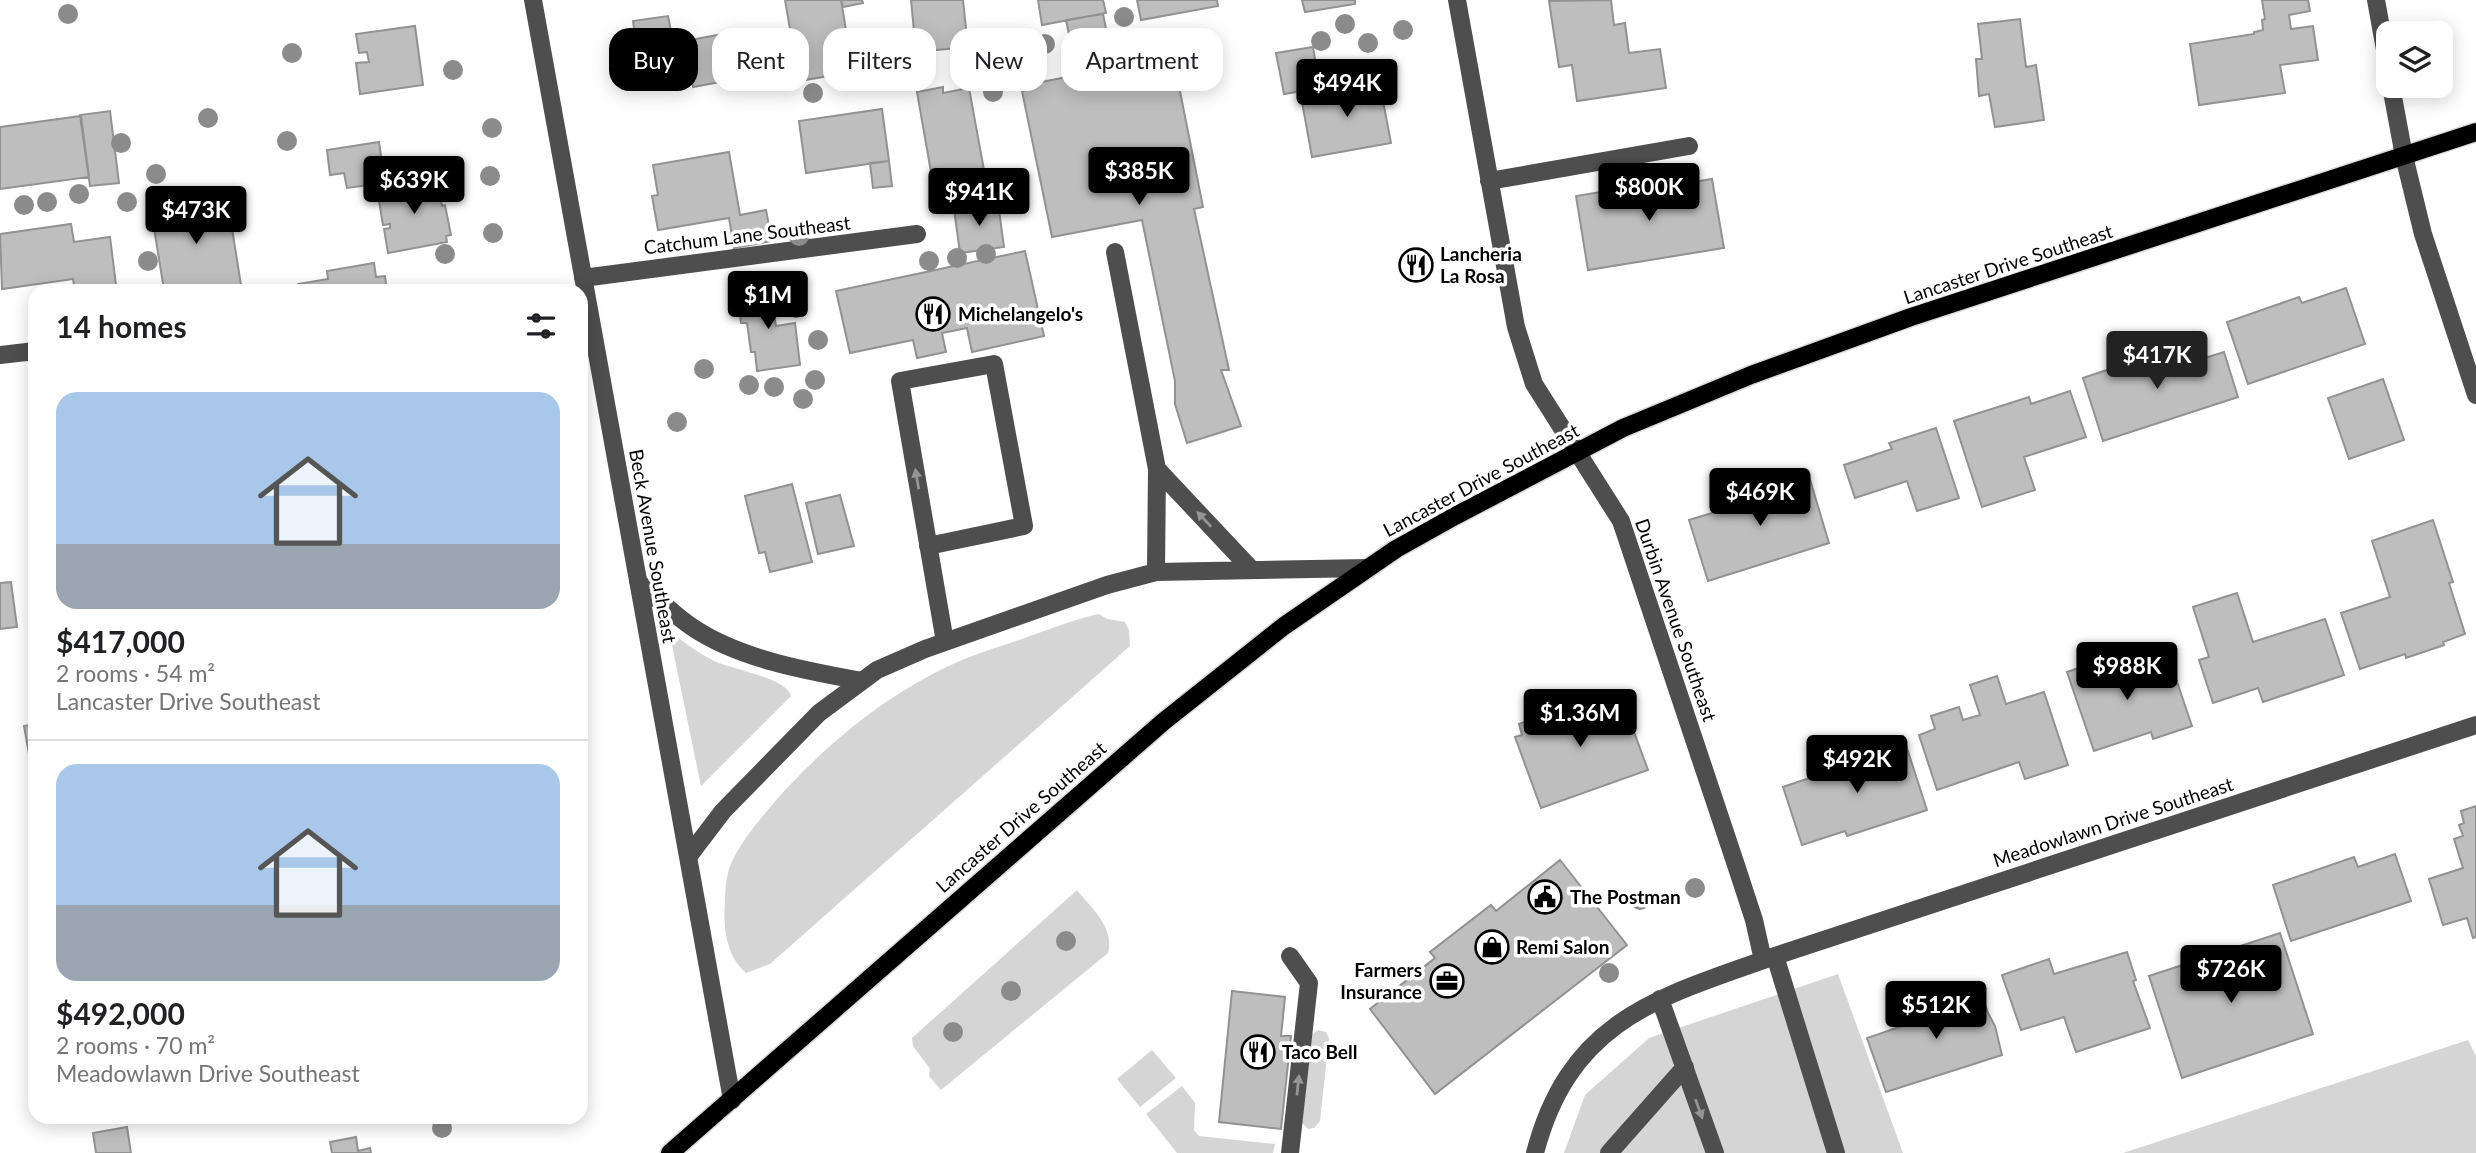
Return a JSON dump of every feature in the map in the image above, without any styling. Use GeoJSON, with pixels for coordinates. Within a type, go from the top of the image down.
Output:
{"type":"FeatureCollection","features":[{"type":"Feature","properties":{"kind":"main road","name":"Lancaster Drive Southeast"},"geometry":{"type":"LineString","coordinates":[[670,1153],[1163,722],[1284,626],[1367,568],[1455,516],[1623,428],[1751,375],[1910,317],[2476,132]]}},
{"type":"Feature","properties":{"kind":"street","name":"Beck Avenue Southeast"},"geometry":{"type":"LineString","coordinates":[[533,0],[584,284]]}},
{"type":"Feature","properties":{"kind":"street","name":"Durbin Avenue Southeast"},"geometry":{"type":"LineString","coordinates":[[1457,0],[1516,327],[1534,384],[1621,521],[1754,920],[1836,1153]]}},
{"type":"Feature","properties":{"kind":"street"},"geometry":{"type":"LineString","coordinates":[[2376,0],[2380,21]]}},
{"type":"Feature","properties":{"kind":"street"},"geometry":{"type":"LineString","coordinates":[[2393,98],[2423,234],[2476,395]]}},
{"type":"Feature","properties":{"kind":"street"},"geometry":{"type":"LineString","coordinates":[[1489,181],[1689,146]]}},
{"type":"Feature","properties":{"kind":"street","name":"Catchum Lane Southeast"},"geometry":{"type":"LineString","coordinates":[[583,278],[916,234]]}},
{"type":"Feature","properties":{"kind":"street"},"geometry":{"type":"LineString","coordinates":[[1115,252],[1157,469],[1156,572]]}},
{"type":"Feature","properties":{"kind":"street","name":"Beck Avenue Southeast"},"geometry":{"type":"LineString","coordinates":[[588,306],[732,1100]]}},
{"type":"Feature","properties":{"kind":"street"},"geometry":{"type":"LineString","coordinates":[[0,355],[28,352]]}},
{"type":"Feature","properties":{"kind":"street"},"geometry":{"type":"LineString","coordinates":[[928,546],[1024,526],[994,364],[900,381],[944,642]]}},
{"type":"Feature","properties":{"kind":"street"},"geometry":{"type":"LineString","coordinates":[[1157,469],[1251,569]]}},
{"type":"Feature","properties":{"kind":"street"},"geometry":{"type":"LineString","coordinates":[[688,857],[723,811],[819,713],[877,670],[944,642],[1107,585],[1156,572],[1367,568]]}},
{"type":"Feature","properties":{"kind":"street"},"geometry":{"type":"LineString","coordinates":[[638,582],[693,627],[730,647],[810,672],[862,681]]}},
{"type":"Feature","properties":{"kind":"street","name":"Meadowlawn Drive Southeast"},"geometry":{"type":"LineString","coordinates":[[1769,958],[2476,725]]}},
{"type":"Feature","properties":{"kind":"street"},"geometry":{"type":"LineString","coordinates":[[1290,956],[1309,983],[1290,1153]]}},
{"type":"Feature","properties":{"kind":"street"},"geometry":{"type":"LineString","coordinates":[[1535,1153],[1548,1110],[1572,1068],[1614,1025],[1660,999],[1769,958]]}},
{"type":"Feature","properties":{"kind":"street"},"geometry":{"type":"LineString","coordinates":[[1660,999],[1715,1153]]}},
{"type":"Feature","properties":{"kind":"street"},"geometry":{"type":"LineString","coordinates":[[1609,1153],[1685,1067]]}},
{"type":"Feature","properties":{"kind":"shaded area"},"geometry":{"type":"Polygon","coordinates":[[[1098,614],[1125,622],[1129,630],[1130,646],[770,964],[746,973],[739,966],[730,949],[725,929],[728,873],[749,834],[797,777],[841,736],[914,684],[967,658],[1098,614]]]}},
{"type":"Feature","properties":{"kind":"shaded area"},"geometry":{"type":"Polygon","coordinates":[[[669,631],[708,658],[780,684],[791,696],[701,786],[669,631]]]}},
{"type":"Feature","properties":{"kind":"shaded area"},"geometry":{"type":"Polygon","coordinates":[[[1077,890],[1105,926],[1108,953],[941,1090],[929,1076],[930,1069],[913,1046],[912,1038],[1077,890]]]}},
{"type":"Feature","properties":{"kind":"shaded area"},"geometry":{"type":"Polygon","coordinates":[[[1838,974],[1903,1153],[1564,1153],[1585,1095],[1649,1038],[1838,974]]]}},
{"type":"Feature","properties":{"kind":"shaded area"},"geometry":{"type":"Polygon","coordinates":[[[1318,1030],[1326,1032],[1329,1038],[1320,1121],[1314,1128],[1308,1129],[1302,1123],[1311,1035],[1318,1030]]]}},
{"type":"Feature","properties":{"kind":"shaded area"},"geometry":{"type":"Polygon","coordinates":[[[2468,1040],[2476,1056],[2476,1153],[2123,1153],[2468,1040]]]}},
{"type":"Feature","properties":{"kind":"shaded area"},"geometry":{"type":"Polygon","coordinates":[[[1152,1050],[1176,1078],[1140,1107],[1117,1079],[1152,1050]]]}},
{"type":"Feature","properties":{"kind":"shaded area"},"geometry":{"type":"Polygon","coordinates":[[[1182,1086],[1195,1103],[1194,1130],[1199,1136],[1275,1144],[1273,1153],[1177,1153],[1146,1114],[1182,1086]]]}},
{"type":"Feature","properties":{"kind":"building"},"geometry":{"type":"Polygon","coordinates":[[[785,0],[841,0],[846,28],[823,28],[823,77],[809,79],[809,28],[790,28],[785,0]]]}},
{"type":"Feature","properties":{"kind":"building"},"geometry":{"type":"Polygon","coordinates":[[[841,0],[862,0],[863,3],[843,7],[841,0]]]}},
{"type":"Feature","properties":{"kind":"building"},"geometry":{"type":"Polygon","coordinates":[[[911,0],[963,0],[966,28],[950,28],[950,49],[936,50],[936,28],[914,28],[911,0]]]}},
{"type":"Feature","properties":{"kind":"building"},"geometry":{"type":"Polygon","coordinates":[[[1038,0],[1103,0],[1106,13],[1042,25],[1038,0]]]}},
{"type":"Feature","properties":{"kind":"building"},"geometry":{"type":"Polygon","coordinates":[[[1137,0],[1217,0],[1218,6],[1141,20],[1137,0]]]}},
{"type":"Feature","properties":{"kind":"building"},"geometry":{"type":"Polygon","coordinates":[[[1302,0],[1355,0],[1355,4],[1305,12],[1302,0]]]}},
{"type":"Feature","properties":{"kind":"building"},"geometry":{"type":"Polygon","coordinates":[[[1611,0],[1614,25],[1625,23],[1629,53],[1660,49],[1666,88],[1577,101],[1572,65],[1559,67],[1549,1],[1611,0]]]}},
{"type":"Feature","properties":{"kind":"building"},"geometry":{"type":"Polygon","coordinates":[[[2262,0],[2308,0],[2310,11],[2289,15],[2291,29],[2313,26],[2318,60],[2280,65],[2285,93],[2199,105],[2190,44],[2254,34],[2263,30],[2262,20],[2265,19],[2262,0]]]}},
{"type":"Feature","properties":{"kind":"building"},"geometry":{"type":"Polygon","coordinates":[[[1103,14],[1106,28],[1068,28],[1066,20],[1103,14]]]}},
{"type":"Feature","properties":{"kind":"building"},"geometry":{"type":"Polygon","coordinates":[[[668,16],[670,28],[634,28],[633,21],[668,16]]]}},
{"type":"Feature","properties":{"kind":"building"},"geometry":{"type":"Polygon","coordinates":[[[2020,19],[2026,67],[2036,65],[2044,120],[1995,127],[1989,94],[1979,96],[1976,59],[1982,59],[1978,24],[2020,19]]]}},
{"type":"Feature","properties":{"kind":"building"},"geometry":{"type":"Polygon","coordinates":[[[415,26],[423,85],[360,94],[356,63],[369,62],[367,52],[359,53],[356,34],[415,26]]]}},
{"type":"Feature","properties":{"kind":"building"},"geometry":{"type":"Polygon","coordinates":[[[712,36],[712,83],[698,86],[698,39],[712,36]]]}},
{"type":"Feature","properties":{"kind":"building"},"geometry":{"type":"Polygon","coordinates":[[[1313,47],[1320,88],[1284,94],[1276,53],[1313,47]]]}},
{"type":"Feature","properties":{"kind":"building"},"geometry":{"type":"Polygon","coordinates":[[[1061,78],[1061,91],[1180,91],[1203,207],[1194,209],[1229,370],[1221,370],[1241,426],[1187,443],[1175,404],[1175,381],[1142,220],[1052,237],[1022,91],[1047,91],[1047,81],[1061,78]]]}},
{"type":"Feature","properties":{"kind":"building"},"geometry":{"type":"Polygon","coordinates":[[[1379,80],[1391,143],[1312,157],[1302,102],[1321,99],[1319,91],[1379,80]]]}},
{"type":"Feature","properties":{"kind":"building"},"geometry":{"type":"Polygon","coordinates":[[[943,87],[943,93],[970,91],[988,192],[962,196],[960,191],[935,195],[917,92],[936,91],[936,88],[943,87]]]}},
{"type":"Feature","properties":{"kind":"building"},"geometry":{"type":"Polygon","coordinates":[[[882,109],[889,161],[806,173],[799,121],[882,109]]]}},
{"type":"Feature","properties":{"kind":"building"},"geometry":{"type":"Polygon","coordinates":[[[110,111],[119,183],[90,186],[80,115],[110,111]]]}},
{"type":"Feature","properties":{"kind":"building"},"geometry":{"type":"Polygon","coordinates":[[[81,116],[89,177],[0,189],[0,127],[81,116]]]}},
{"type":"Feature","properties":{"kind":"building"},"geometry":{"type":"Polygon","coordinates":[[[379,142],[385,183],[347,188],[344,173],[330,175],[327,150],[379,142]]]}},
{"type":"Feature","properties":{"kind":"building"},"geometry":{"type":"Polygon","coordinates":[[[729,152],[740,215],[766,210],[772,241],[734,248],[729,218],[658,230],[652,196],[658,195],[653,165],[729,152]]]}},
{"type":"Feature","properties":{"kind":"building"},"geometry":{"type":"Polygon","coordinates":[[[889,161],[892,186],[873,188],[870,163],[889,161]]]}},
{"type":"Feature","properties":{"kind":"building"},"geometry":{"type":"Polygon","coordinates":[[[437,179],[451,235],[446,236],[447,242],[388,253],[384,229],[390,228],[390,224],[383,225],[377,189],[437,179]]]}},
{"type":"Feature","properties":{"kind":"building"},"geometry":{"type":"Polygon","coordinates":[[[1712,179],[1724,248],[1588,270],[1576,196],[1673,180],[1675,185],[1712,179]]]}},
{"type":"Feature","properties":{"kind":"building"},"geometry":{"type":"Polygon","coordinates":[[[227,197],[241,284],[163,284],[151,209],[227,197]]]}},
{"type":"Feature","properties":{"kind":"building"},"geometry":{"type":"Polygon","coordinates":[[[998,203],[1004,247],[960,253],[954,209],[998,203]]]}},
{"type":"Feature","properties":{"kind":"building"},"geometry":{"type":"Polygon","coordinates":[[[71,224],[74,242],[110,237],[116,284],[74,284],[73,279],[2,289],[0,234],[71,224]]]}},
{"type":"Feature","properties":{"kind":"building"},"geometry":{"type":"Polygon","coordinates":[[[1025,251],[1044,336],[972,352],[967,328],[942,333],[946,352],[917,358],[913,340],[850,353],[836,291],[1025,251]]]}},
{"type":"Feature","properties":{"kind":"building"},"geometry":{"type":"Polygon","coordinates":[[[374,263],[376,277],[385,276],[386,284],[298,284],[328,279],[327,271],[374,263]]]}},
{"type":"Feature","properties":{"kind":"building"},"geometry":{"type":"Polygon","coordinates":[[[776,288],[779,315],[774,315],[776,326],[795,323],[800,365],[757,371],[747,323],[741,323],[737,294],[776,288]]]}},
{"type":"Feature","properties":{"kind":"building"},"geometry":{"type":"Polygon","coordinates":[[[2346,288],[2365,344],[2248,384],[2227,322],[2299,297],[2302,303],[2346,288]]]}},
{"type":"Feature","properties":{"kind":"building"},"geometry":{"type":"Polygon","coordinates":[[[2179,346],[2186,364],[2224,352],[2238,397],[2103,441],[2083,378],[2179,346]]]}},
{"type":"Feature","properties":{"kind":"building"},"geometry":{"type":"Polygon","coordinates":[[[2383,379],[2404,440],[2349,459],[2328,398],[2383,379]]]}},
{"type":"Feature","properties":{"kind":"building"},"geometry":{"type":"Polygon","coordinates":[[[2070,391],[2086,437],[2024,457],[2035,490],[1982,507],[1954,421],[2029,397],[2031,404],[2070,391]]]}},
{"type":"Feature","properties":{"kind":"building"},"geometry":{"type":"Polygon","coordinates":[[[1936,428],[1959,498],[1917,511],[1907,481],[1855,498],[1844,465],[1892,449],[1889,443],[1936,428]]]}},
{"type":"Feature","properties":{"kind":"building"},"geometry":{"type":"Polygon","coordinates":[[[1808,473],[1829,543],[1708,581],[1689,520],[1735,506],[1733,500],[1762,491],[1761,487],[1808,473]]]}},
{"type":"Feature","properties":{"kind":"building"},"geometry":{"type":"Polygon","coordinates":[[[792,484],[812,562],[770,572],[765,552],[759,553],[745,496],[792,484]]]}},
{"type":"Feature","properties":{"kind":"building"},"geometry":{"type":"Polygon","coordinates":[[[840,495],[854,546],[818,554],[806,503],[840,495]]]}},
{"type":"Feature","properties":{"kind":"building"},"geometry":{"type":"Polygon","coordinates":[[[2433,520],[2453,582],[2449,583],[2465,634],[2443,642],[2444,645],[2406,658],[2405,654],[2360,669],[2341,613],[2390,597],[2372,541],[2433,520]]]}},
{"type":"Feature","properties":{"kind":"building"},"geometry":{"type":"Polygon","coordinates":[[[11,582],[17,627],[0,629],[0,583],[11,582]]]}},
{"type":"Feature","properties":{"kind":"building"},"geometry":{"type":"Polygon","coordinates":[[[2237,593],[2253,642],[2325,619],[2344,675],[2263,702],[2258,688],[2213,703],[2199,660],[2209,657],[2193,607],[2237,593]]]}},
{"type":"Feature","properties":{"kind":"building"},"geometry":{"type":"Polygon","coordinates":[[[2127,652],[2137,682],[2173,670],[2192,726],[2153,739],[2151,732],[2094,751],[2067,672],[2127,652]]]}},
{"type":"Feature","properties":{"kind":"building"},"geometry":{"type":"Polygon","coordinates":[[[1997,676],[2006,704],[2044,692],[2068,765],[2025,779],[2019,762],[1937,790],[1919,735],[1935,729],[1931,716],[1959,707],[1963,720],[1980,715],[1970,685],[1997,676]]]}},
{"type":"Feature","properties":{"kind":"building"},"geometry":{"type":"Polygon","coordinates":[[[1612,691],[1617,704],[1623,702],[1648,770],[1541,808],[1515,737],[1522,735],[1519,724],[1612,691]]]}},
{"type":"Feature","properties":{"kind":"building"},"geometry":{"type":"Polygon","coordinates":[[[28,725],[28,749],[24,726],[28,725]]]}},
{"type":"Feature","properties":{"kind":"building"},"geometry":{"type":"Polygon","coordinates":[[[1903,736],[1927,810],[1847,836],[1845,831],[1802,845],[1783,787],[1875,756],[1872,746],[1903,736]]]}},
{"type":"Feature","properties":{"kind":"building"},"geometry":{"type":"Polygon","coordinates":[[[2476,806],[2476,937],[2473,938],[2467,918],[2443,925],[2429,879],[2463,868],[2454,839],[2463,836],[2459,825],[2464,823],[2461,811],[2476,806]]]}},
{"type":"Feature","properties":{"kind":"building"},"geometry":{"type":"Polygon","coordinates":[[[2395,854],[2411,901],[2291,941],[2273,885],[2354,857],[2358,867],[2395,854]]]}},
{"type":"Feature","properties":{"kind":"building"},"geometry":{"type":"Polygon","coordinates":[[[1560,860],[1627,945],[1435,1094],[1370,1009],[1435,958],[1430,952],[1491,905],[1496,911],[1560,860]]]}},
{"type":"Feature","properties":{"kind":"building"},"geometry":{"type":"Polygon","coordinates":[[[2280,933],[2313,1034],[2182,1078],[2149,976],[2280,933]]]}},
{"type":"Feature","properties":{"kind":"building"},"geometry":{"type":"Polygon","coordinates":[[[2127,952],[2136,980],[2133,981],[2150,1028],[2076,1052],[2064,1017],[2021,1030],[2002,975],[2049,959],[2054,974],[2127,952]]]}},
{"type":"Feature","properties":{"kind":"building"},"geometry":{"type":"Polygon","coordinates":[[[1980,990],[1995,1026],[2002,1055],[1886,1092],[1867,1038],[1908,1024],[1904,1010],[1924,1001],[1948,995],[1949,1000],[1980,990]]]}},
{"type":"Feature","properties":{"kind":"building"},"geometry":{"type":"Polygon","coordinates":[[[1232,991],[1285,997],[1281,1036],[1291,1036],[1281,1129],[1219,1122],[1232,991]]]}},
{"type":"Feature","properties":{"kind":"building"},"geometry":{"type":"Polygon","coordinates":[[[127,1127],[131,1153],[96,1153],[93,1133],[127,1127]]]}},
{"type":"Feature","properties":{"kind":"building"},"geometry":{"type":"Polygon","coordinates":[[[356,1137],[358,1151],[370,1148],[371,1153],[332,1153],[330,1142],[356,1137]]]}},
{"type":"Feature","properties":{"kind":"place","name":"Lancheria La Rosa"},"geometry":{"type":"Point","coordinates":[1416,265]}},
{"type":"Feature","properties":{"kind":"place","name":"Michelangelo's"},"geometry":{"type":"Point","coordinates":[933,314]}},
{"type":"Feature","properties":{"kind":"place","name":"The Postman"},"geometry":{"type":"Point","coordinates":[1545,897]}},
{"type":"Feature","properties":{"kind":"place","name":"Remi Salon"},"geometry":{"type":"Point","coordinates":[1492,947]}},
{"type":"Feature","properties":{"kind":"place","name":"Farmers Insurance"},"geometry":{"type":"Point","coordinates":[1447,981]}},
{"type":"Feature","properties":{"kind":"place","name":"Taco Bell"},"geometry":{"type":"Point","coordinates":[1258,1052]}}]}
